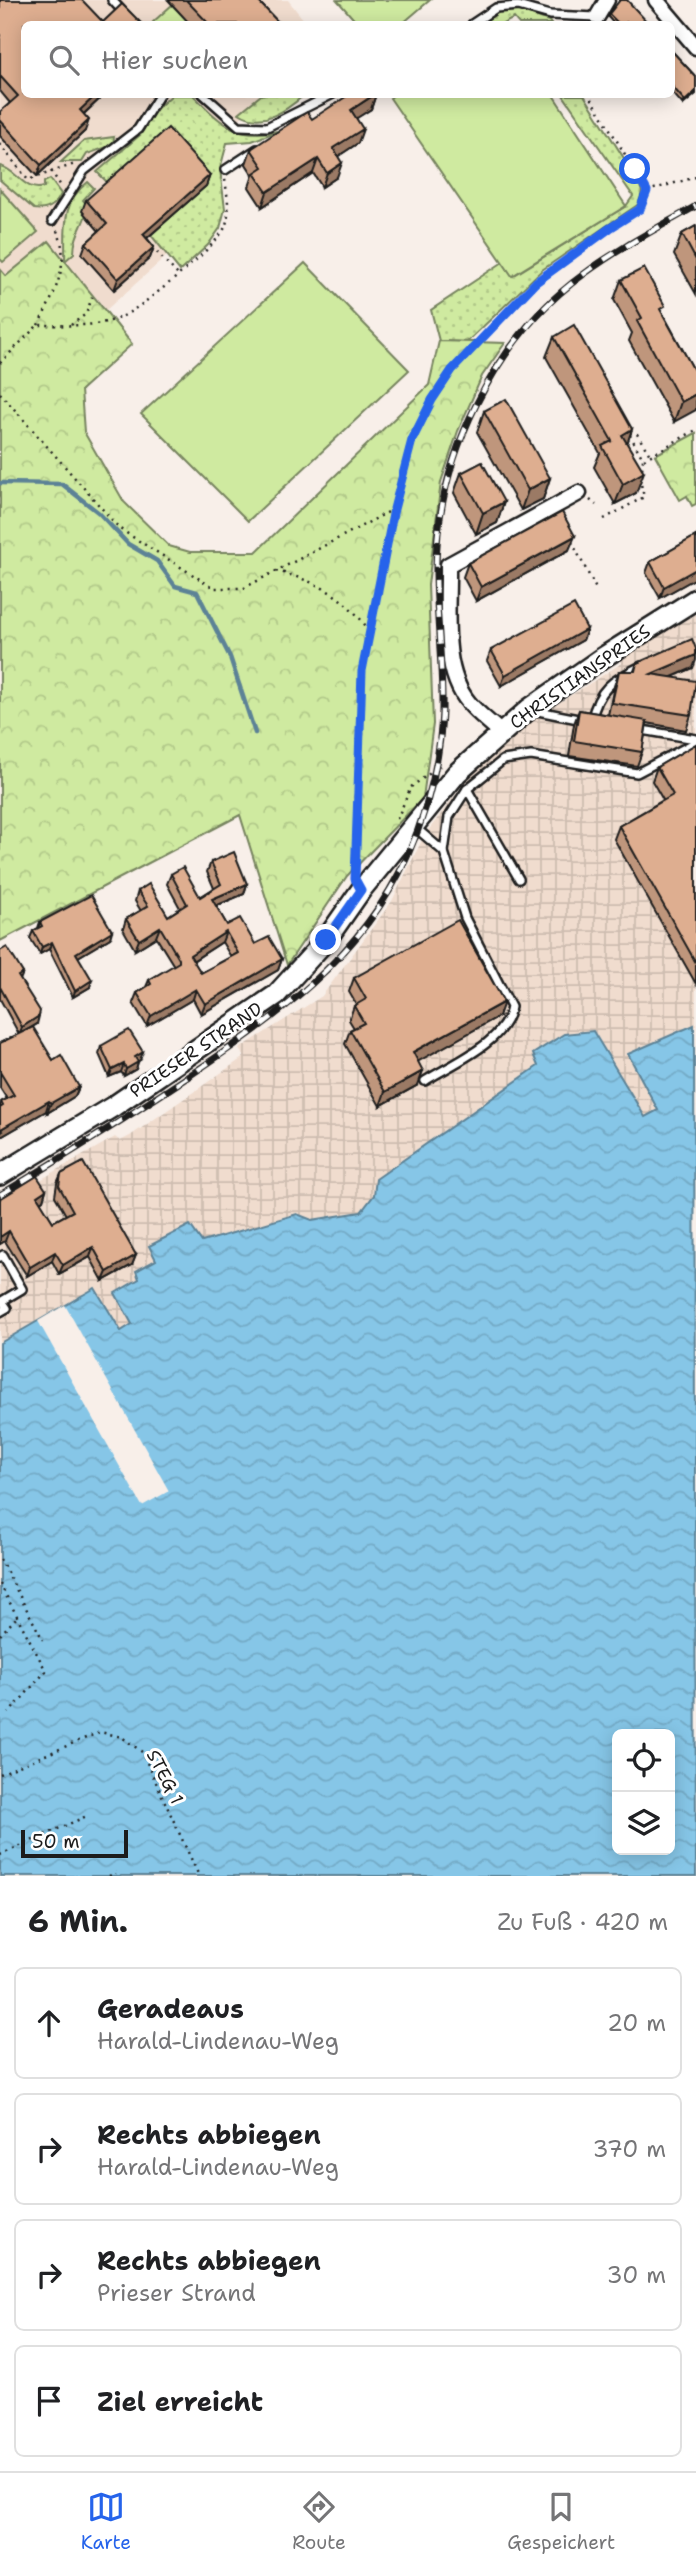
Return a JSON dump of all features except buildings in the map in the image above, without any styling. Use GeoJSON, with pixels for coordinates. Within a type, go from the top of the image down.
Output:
{"type":"FeatureCollection","features":[{"type":"Feature","properties":{"kind":"street"},"geometry":{"type":"LineString","coordinates":[[597,16],[607,0]]}},
{"type":"Feature","properties":{"kind":"street"},"geometry":{"type":"LineString","coordinates":[[656,0],[674,21]]}},
{"type":"Feature","properties":{"kind":"street"},"geometry":{"type":"LineString","coordinates":[[675,22],[696,47]]}},
{"type":"Feature","properties":{"kind":"street"},"geometry":{"type":"LineString","coordinates":[[501,733],[469,703],[456,682],[449,645],[448,565],[579,493]]}},
{"type":"Feature","properties":{"kind":"street","name":"CHRISTIANSPRIES"},"geometry":{"type":"LineString","coordinates":[[361,890],[457,773],[501,733],[529,709],[602,658],[696,600]]}},
{"type":"Feature","properties":{"kind":"street","name":"PRIESER STRAND"},"geometry":{"type":"LineString","coordinates":[[0,1175],[114,1106],[276,995],[326,940],[361,890]]}},
{"type":"Feature","properties":{"kind":"lane"},"geometry":{"type":"LineString","coordinates":[[112,0],[131,21]]}},
{"type":"Feature","properties":{"kind":"lane"},"geometry":{"type":"LineString","coordinates":[[476,21],[496,8],[518,6],[550,15],[597,16]]}},
{"type":"Feature","properties":{"kind":"lane"},"geometry":{"type":"LineString","coordinates":[[52,221],[88,167],[138,129],[157,98]]}},
{"type":"Feature","properties":{"kind":"lane"},"geometry":{"type":"LineString","coordinates":[[208,98],[239,126],[267,127],[324,98]]}},
{"type":"Feature","properties":{"kind":"lane"},"geometry":{"type":"LineString","coordinates":[[284,131],[314,102]]}},
{"type":"Feature","properties":{"kind":"lane"},"geometry":{"type":"LineString","coordinates":[[225,170],[264,144]]}},
{"type":"Feature","properties":{"kind":"lane"},"geometry":{"type":"LineString","coordinates":[[529,709],[595,722],[596,702],[610,681],[647,663]]}},
{"type":"Feature","properties":{"kind":"lane"},"geometry":{"type":"LineString","coordinates":[[631,729],[696,741]]}},
{"type":"Feature","properties":{"kind":"lane"},"geometry":{"type":"LineString","coordinates":[[425,1081],[493,1038],[509,1020],[511,1007],[465,918],[444,852],[449,817],[467,789],[503,760],[531,756],[637,773],[696,741]]}},
{"type":"Feature","properties":{"kind":"lane"},"geometry":{"type":"LineString","coordinates":[[467,789],[519,879]]}},
{"type":"Feature","properties":{"kind":"lane"},"geometry":{"type":"LineString","coordinates":[[412,825],[444,852]]}},
{"type":"Feature","properties":{"kind":"lane"},"geometry":{"type":"LineString","coordinates":[[0,1257],[3,1255],[22,1289],[2,1301],[6,1308],[0,1312]]}},
{"type":"Feature","properties":{"kind":"path"},"geometry":{"type":"LineString","coordinates":[[591,98],[647,191]]}},
{"type":"Feature","properties":{"kind":"path"},"geometry":{"type":"LineString","coordinates":[[0,144],[28,180],[73,165]]}},
{"type":"Feature","properties":{"kind":"path"},"geometry":{"type":"LineString","coordinates":[[38,325],[71,325],[120,318],[153,296],[217,239],[226,227],[228,211],[225,170]]}},
{"type":"Feature","properties":{"kind":"path"},"geometry":{"type":"LineString","coordinates":[[51,171],[67,195]]}},
{"type":"Feature","properties":{"kind":"path"},"geometry":{"type":"LineString","coordinates":[[647,191],[696,177]]}},
{"type":"Feature","properties":{"kind":"path"},"geometry":{"type":"LineString","coordinates":[[361,890],[355,879],[362,671],[394,509],[412,440],[432,400],[452,370],[536,282],[640,209],[647,191]]}},
{"type":"Feature","properties":{"kind":"path"},"geometry":{"type":"LineString","coordinates":[[0,363],[38,325],[55,293],[61,268],[61,237],[52,221]]}},
{"type":"Feature","properties":{"kind":"path"},"geometry":{"type":"LineString","coordinates":[[145,240],[178,275]]}},
{"type":"Feature","properties":{"kind":"path"},"geometry":{"type":"LineString","coordinates":[[71,325],[86,314],[93,295]]}},
{"type":"Feature","properties":{"kind":"path"},"geometry":{"type":"LineString","coordinates":[[0,393],[120,529],[215,588],[244,589],[394,509]]}},
{"type":"Feature","properties":{"kind":"path"},"geometry":{"type":"LineString","coordinates":[[643,459],[696,430]]}},
{"type":"Feature","properties":{"kind":"path"},"geometry":{"type":"LineString","coordinates":[[604,519],[644,497],[640,486],[643,459],[629,433],[637,434],[650,455]]}},
{"type":"Feature","properties":{"kind":"path"},"geometry":{"type":"LineString","coordinates":[[566,531],[596,589]]}},
{"type":"Feature","properties":{"kind":"path"},"geometry":{"type":"LineString","coordinates":[[276,570],[307,579],[336,594],[369,629]]}},
{"type":"Feature","properties":{"kind":"path"},"geometry":{"type":"LineString","coordinates":[[0,1559],[43,1640]]}},
{"type":"Feature","properties":{"kind":"path"},"geometry":{"type":"LineString","coordinates":[[0,1584],[46,1671],[9,1713]]}},
{"type":"Feature","properties":{"kind":"path"},"geometry":{"type":"LineString","coordinates":[[0,1635],[17,1617]]}},
{"type":"Feature","properties":{"kind":"path","name":"STEG 1"},"geometry":{"type":"LineString","coordinates":[[0,1774],[100,1732],[122,1737],[142,1752],[199,1876]]}},
{"type":"Feature","properties":{"kind":"path"},"geometry":{"type":"LineString","coordinates":[[0,1855],[89,1815]]}},
{"type":"Feature","properties":{"kind":"path"},"geometry":{"type":"LineString","coordinates":[[109,1876],[116,1873]]}},
{"type":"Feature","properties":{"kind":"shaded area"},"geometry":{"type":"Polygon","coordinates":[[[0,0],[288,0],[305,21],[21,21],[21,98],[263,98],[214,142],[219,195],[194,232],[106,310],[49,241],[6,276],[0,269],[0,0]]]}},
{"type":"Feature","properties":{"kind":"shaded area"},"geometry":{"type":"Polygon","coordinates":[[[696,614],[696,1028],[694,1025],[658,1110],[645,1117],[594,1031],[538,1066],[376,1179],[374,1195],[361,1212],[312,1220],[297,1214],[202,1242],[149,1247],[156,1260],[136,1271],[140,1279],[115,1293],[133,1324],[121,1331],[86,1294],[0,1343],[0,1203],[115,1137],[120,1141],[130,1136],[244,1057],[239,1049],[322,996],[392,901],[424,836],[472,773],[532,720],[622,663],[619,655],[696,614]]]}},
{"type":"Feature","properties":{"kind":"green space"},"geometry":{"type":"Polygon","coordinates":[[[337,0],[430,0],[406,21],[355,21],[337,0]]]}},
{"type":"Feature","properties":{"kind":"green space"},"geometry":{"type":"Polygon","coordinates":[[[172,5],[188,21],[154,21],[172,5]]]}},
{"type":"Feature","properties":{"kind":"green space"},"geometry":{"type":"Polygon","coordinates":[[[515,9],[549,21],[516,21],[514,18],[508,21],[483,21],[497,12],[515,9]]]}},
{"type":"Feature","properties":{"kind":"green space"},"geometry":{"type":"Polygon","coordinates":[[[169,98],[196,98],[230,127],[251,133],[278,131],[252,141],[227,143],[220,169],[225,209],[220,228],[208,245],[180,271],[151,235],[206,185],[111,186],[97,172],[141,134],[154,111],[169,98]]]}},
{"type":"Feature","properties":{"kind":"green space"},"geometry":{"type":"Polygon","coordinates":[[[257,98],[300,98],[282,112],[265,118],[256,119],[239,113],[257,98]]]}},
{"type":"Feature","properties":{"kind":"green space"},"geometry":{"type":"Polygon","coordinates":[[[390,98],[555,98],[626,206],[512,276],[390,98]]]}},
{"type":"Feature","properties":{"kind":"green space"},"geometry":{"type":"Polygon","coordinates":[[[565,98],[586,98],[639,182],[642,192],[639,204],[542,270],[467,342],[439,341],[431,310],[503,262],[513,276],[626,206],[633,196],[565,98]]]}},
{"type":"Feature","properties":{"kind":"green space"},"geometry":{"type":"Polygon","coordinates":[[[114,137],[113,145],[87,154],[82,162],[61,162],[84,141],[114,137]]]}},
{"type":"Feature","properties":{"kind":"green space"},"geometry":{"type":"Polygon","coordinates":[[[0,166],[31,187],[44,187],[44,182],[50,179],[61,194],[50,207],[34,209],[0,180],[0,166]]]}},
{"type":"Feature","properties":{"kind":"green space"},"geometry":{"type":"Polygon","coordinates":[[[88,182],[94,188],[83,200],[88,206],[87,212],[74,253],[65,261],[66,217],[73,199],[88,182]]]}},
{"type":"Feature","properties":{"kind":"green space"},"geometry":{"type":"Polygon","coordinates":[[[0,189],[38,232],[3,262],[0,259],[0,189]]]}},
{"type":"Feature","properties":{"kind":"green space"},"geometry":{"type":"Polygon","coordinates":[[[49,241],[132,344],[81,390],[84,432],[124,502],[169,546],[190,552],[256,552],[429,385],[439,341],[505,343],[482,376],[458,431],[441,482],[428,585],[433,724],[423,798],[347,876],[287,965],[240,815],[0,941],[0,269],[6,276],[49,241]]]}},
{"type":"Feature","properties":{"kind":"green space"},"geometry":{"type":"Polygon","coordinates":[[[305,263],[409,370],[248,521],[141,414],[305,263]]]}},
{"type":"Feature","properties":{"kind":"green space"},"geometry":{"type":"Polygon","coordinates":[[[696,433],[696,504],[692,506],[687,496],[680,500],[655,455],[696,433]]]}},
{"type":"Feature","properties":{"kind":"water"},"geometry":{"type":"Polygon","coordinates":[[[694,1025],[696,1876],[0,1876],[0,1343],[95,1288],[121,1331],[132,1324],[115,1293],[139,1279],[136,1271],[156,1260],[149,1246],[190,1225],[202,1242],[297,1214],[312,1220],[361,1212],[374,1195],[376,1179],[538,1066],[533,1054],[564,1034],[593,1031],[645,1117],[658,1110],[628,1054],[694,1025]]]}},
{"type":"Feature","properties":{"kind":"pier"},"geometry":{"type":"Polygon","coordinates":[[[65,1305],[169,1491],[142,1506],[38,1321],[65,1305]]]}},
{"type":"Feature","properties":{"kind":"waterway"},"geometry":{"type":"LineString","coordinates":[[0,483],[62,484],[99,513],[128,544],[157,561],[175,586],[197,592],[230,657],[255,733]]}},
{"type":"Feature","properties":{"kind":"railway"},"geometry":{"type":"LineString","coordinates":[[0,1195],[138,1110],[249,1034],[311,984],[365,926],[388,893],[407,857],[421,822],[435,768],[442,712],[436,568],[439,526],[447,484],[460,443],[477,404],[498,366],[523,332],[552,301],[611,256],[696,206]]}},
{"type":"Feature","properties":{"kind":"route"},"geometry":{"type":"LineString","coordinates":[[326,940],[361,890],[355,879],[362,671],[394,509],[412,440],[432,400],[452,370],[536,282],[572,254],[640,209],[647,191],[635,169]]}}]}
